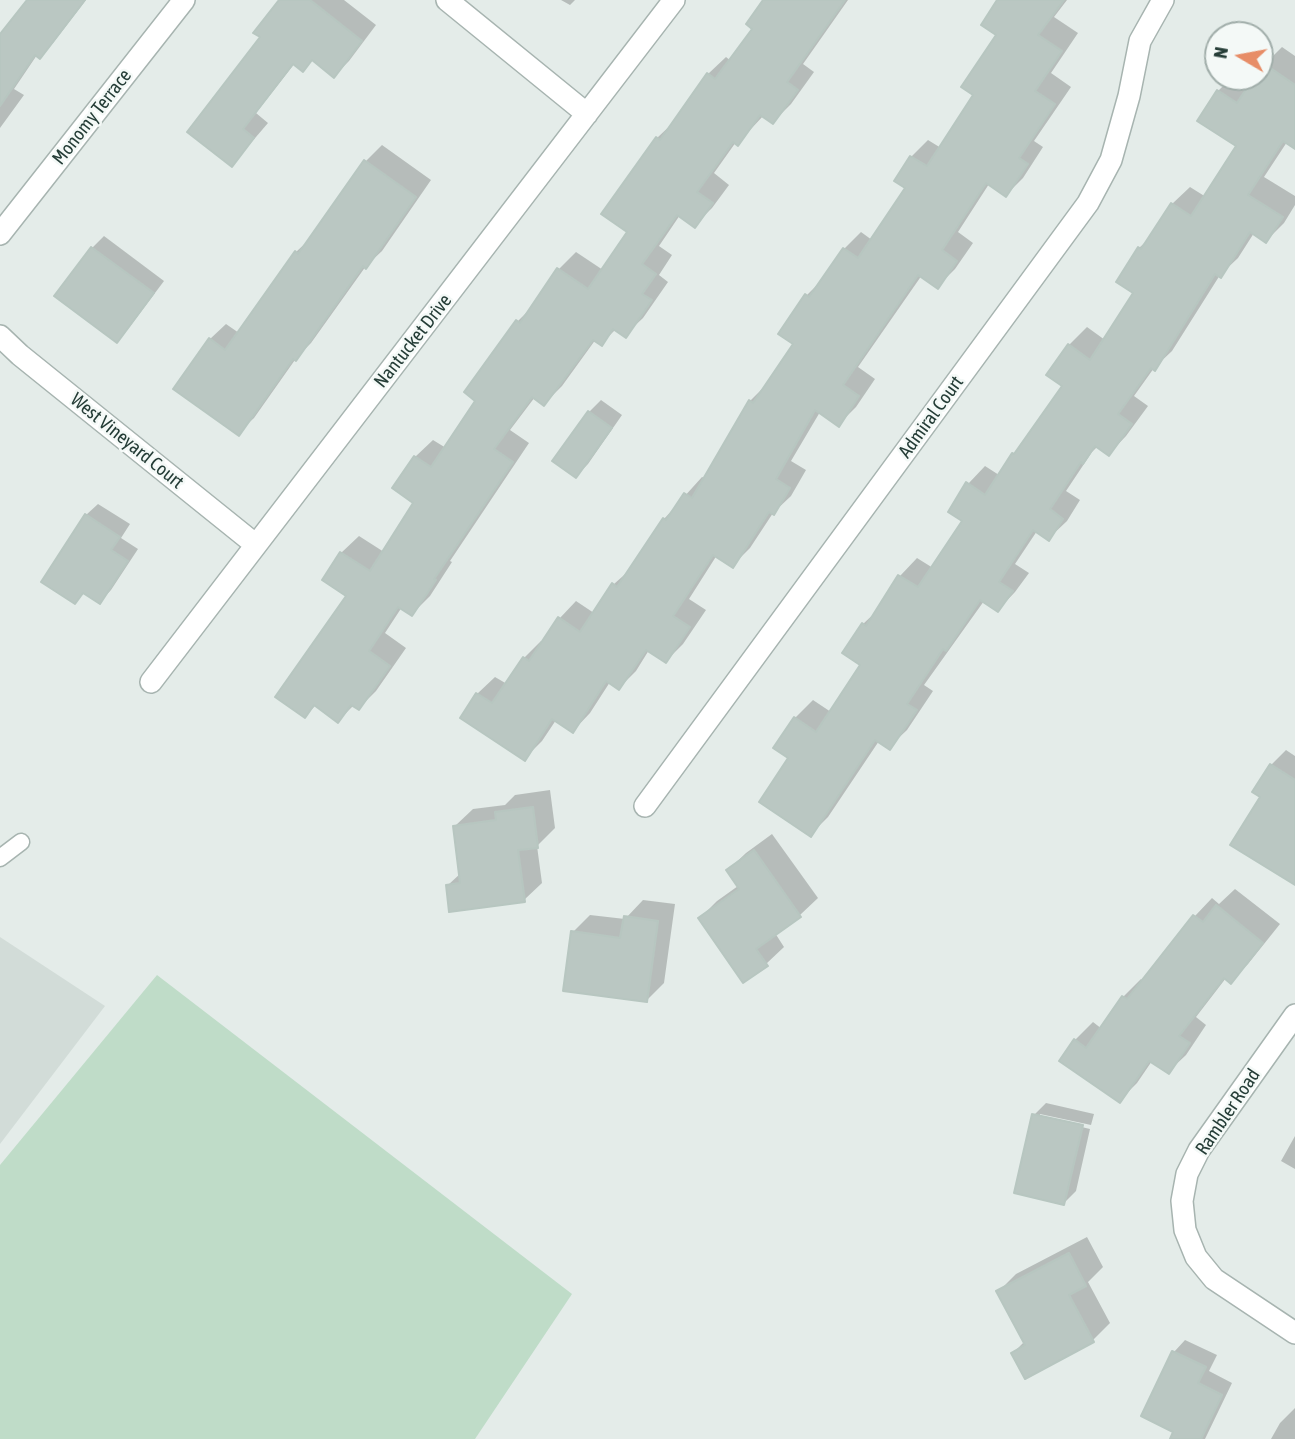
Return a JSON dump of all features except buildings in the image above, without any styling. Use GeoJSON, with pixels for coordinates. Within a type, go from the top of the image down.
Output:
{"type":"FeatureCollection","features":[{"type":"Feature","properties":{"kind":"street","name":"Monomy Terrace"},"geometry":{"type":"LineString","coordinates":[[0,234],[184,0]]}},
{"type":"Feature","properties":{"kind":"street"},"geometry":{"type":"LineString","coordinates":[[447,0],[587,114]]}},
{"type":"Feature","properties":{"kind":"street","name":"Nantucket Drive"},"geometry":{"type":"LineString","coordinates":[[151,682],[674,0]]}},
{"type":"Feature","properties":{"kind":"street","name":"Admiral Court"},"geometry":{"type":"LineString","coordinates":[[645,806],[1088,203],[1111,160],[1129,96],[1140,41],[1163,0]]}},
{"type":"Feature","properties":{"kind":"street","name":"West Vineyard Court"},"geometry":{"type":"LineString","coordinates":[[0,336],[256,545]]}},
{"type":"Feature","properties":{"kind":"street","name":"Rambler Road"},"geometry":{"type":"LineString","coordinates":[[1295,1015],[1199,1150],[1187,1174],[1182,1201],[1185,1230],[1192,1248],[1214,1279],[1295,1334]]}},
{"type":"Feature","properties":{"kind":"lane"},"geometry":{"type":"LineString","coordinates":[[0,858],[21,842]]}},
{"type":"Feature","properties":{"kind":"shaded area"},"geometry":{"type":"Polygon","coordinates":[[[0,937],[105,1006],[0,1144],[0,937]]]}},
{"type":"Feature","properties":{"kind":"green space"},"geometry":{"type":"Polygon","coordinates":[[[157,975],[572,1294],[475,1439],[0,1439],[0,1165],[157,975]]]}}]}
